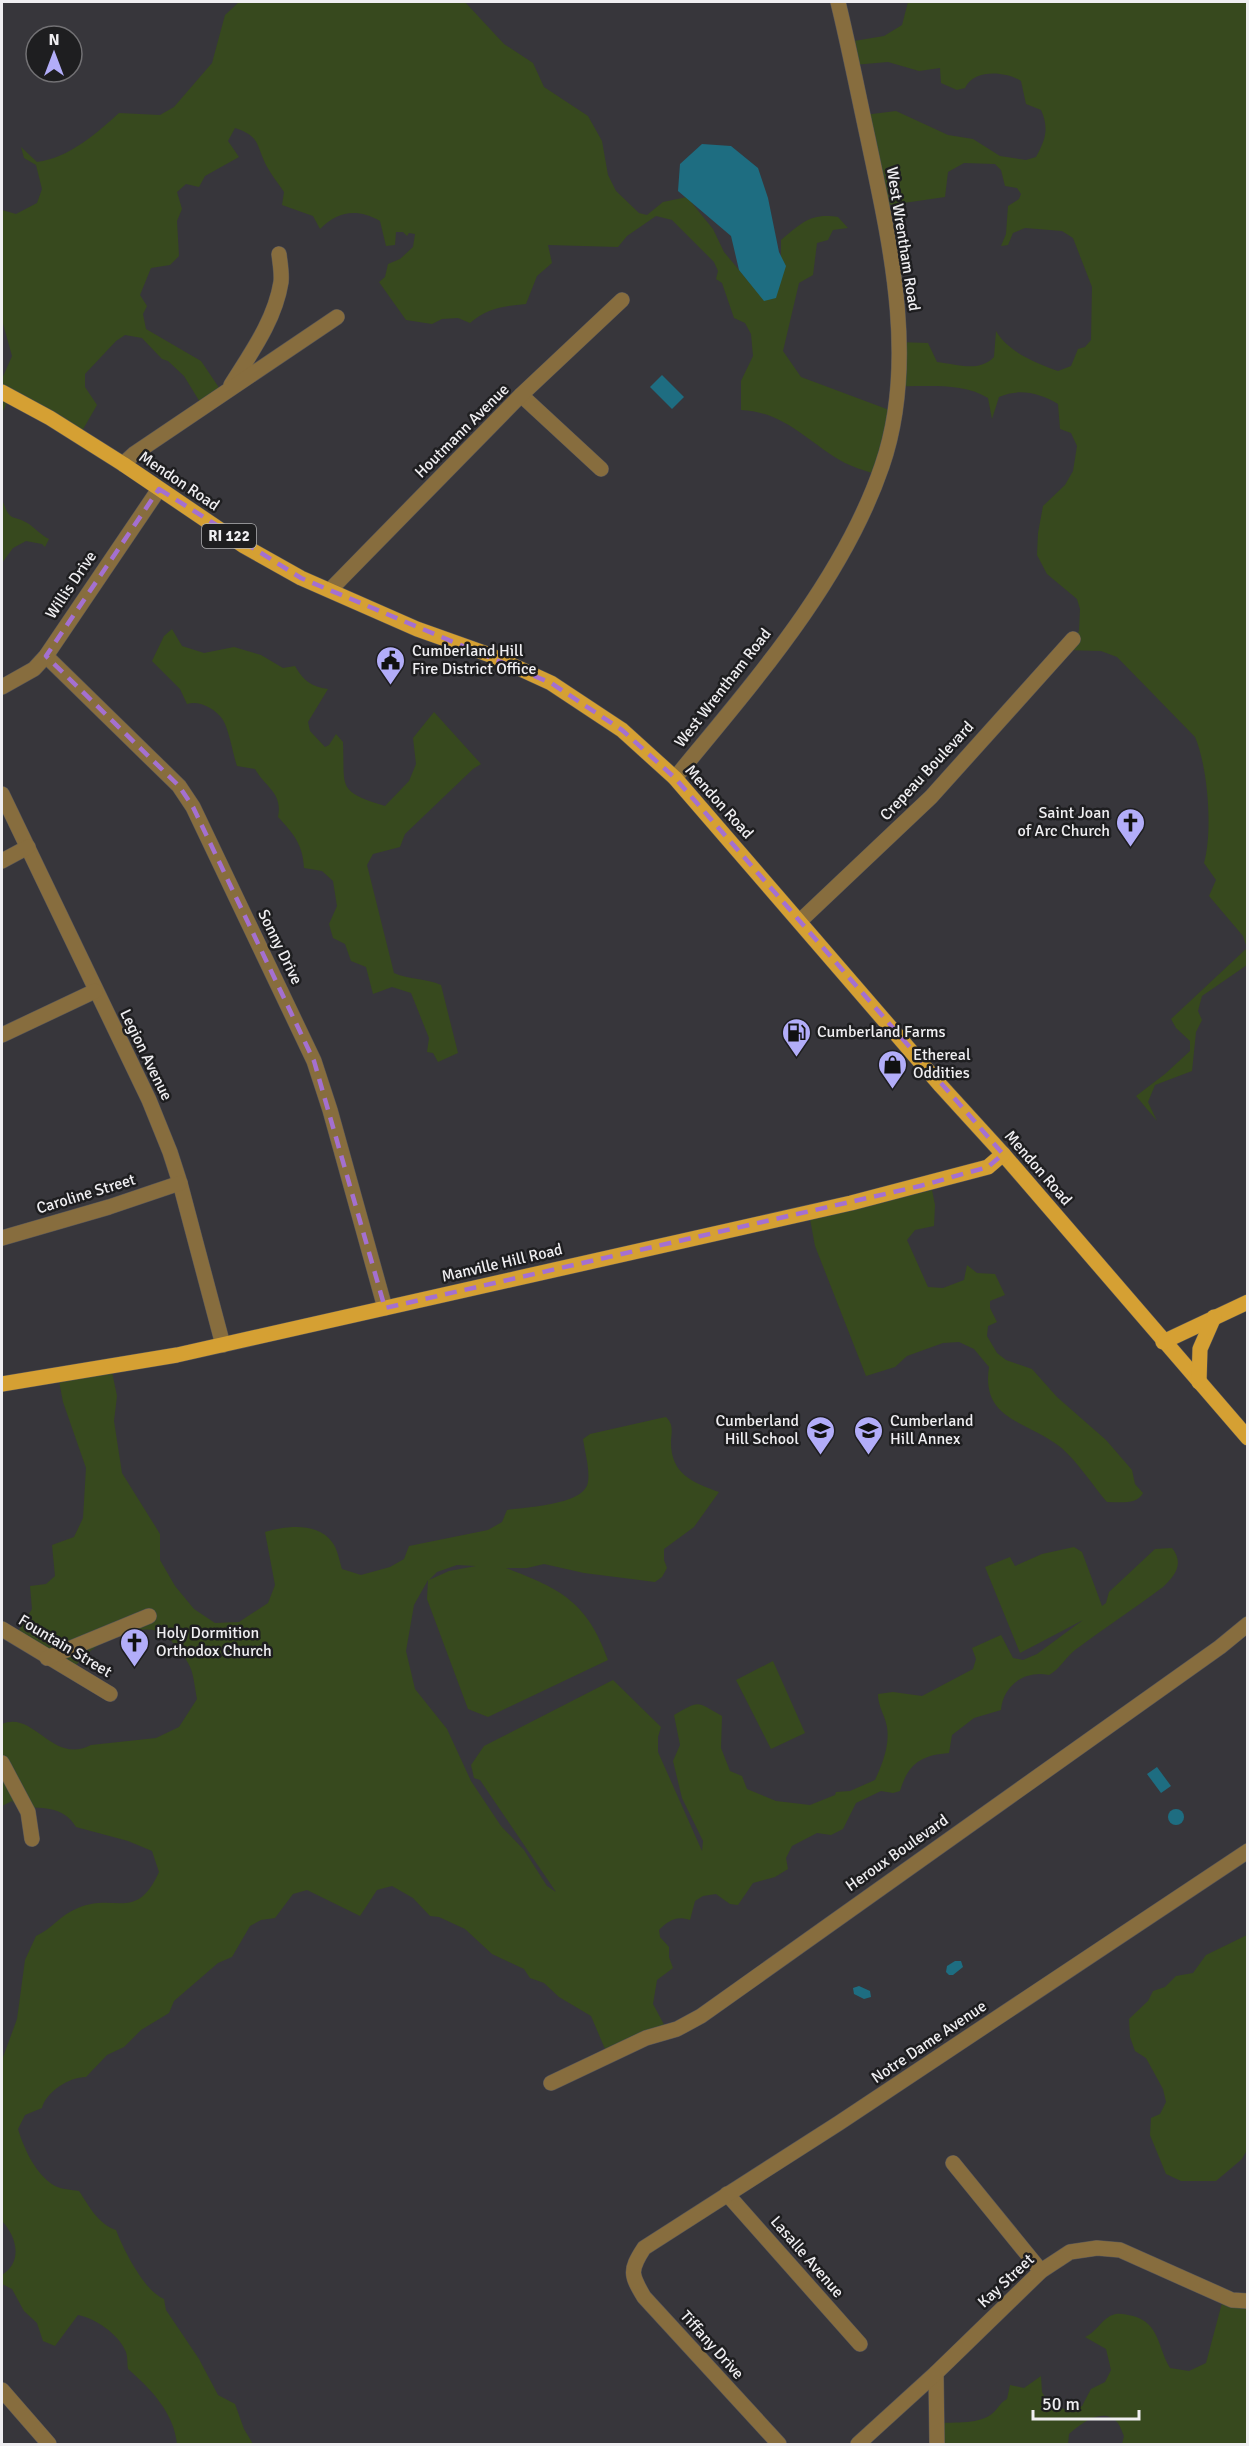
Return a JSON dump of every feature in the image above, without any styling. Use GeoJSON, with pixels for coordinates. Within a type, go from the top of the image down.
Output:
{"type":"FeatureCollection","features":[{"type":"Feature","properties":{"kind":"main road","name":"Mendon Road"},"geometry":{"type":"LineString","coordinates":[[2,392],[50,418],[123,464],[244,546],[301,578],[417,629],[490,655],[551,683],[621,730],[675,778],[1248,1438]]}},
{"type":"Feature","properties":{"kind":"main road","name":"Manville Hill Road"},"geometry":{"type":"LineString","coordinates":[[2,1384],[132,1363],[223,1345],[920,1186],[988,1167],[1003,1154]]}},
{"type":"Feature","properties":{"kind":"main road"},"geometry":{"type":"LineString","coordinates":[[1163,1342],[1248,1302]]}},
{"type":"Feature","properties":{"kind":"main road"},"geometry":{"type":"LineString","coordinates":[[1199,1382],[1200,1349],[1214,1317]]}},
{"type":"Feature","properties":{"kind":"street","name":"West Wrentham Road"},"geometry":{"type":"LineString","coordinates":[[675,778],[751,684],[832,569],[869,500],[883,465],[892,430],[899,360],[895,286],[883,208],[838,2]]}},
{"type":"Feature","properties":{"kind":"street"},"geometry":{"type":"LineString","coordinates":[[228,390],[261,337],[274,305],[281,280],[279,254]]}},
{"type":"Feature","properties":{"kind":"street","name":"Houtmann Avenue"},"geometry":{"type":"LineString","coordinates":[[330,590],[522,395],[622,300]]}},
{"type":"Feature","properties":{"kind":"street"},"geometry":{"type":"LineString","coordinates":[[123,464],[134,454],[337,317]]}},
{"type":"Feature","properties":{"kind":"street"},"geometry":{"type":"LineString","coordinates":[[522,395],[601,470]]}},
{"type":"Feature","properties":{"kind":"street","name":"Willis Drive"},"geometry":{"type":"LineString","coordinates":[[2,687],[34,669],[46,656],[159,489]]}},
{"type":"Feature","properties":{"kind":"street","name":"Crepeau Boulevard"},"geometry":{"type":"LineString","coordinates":[[800,921],[931,797],[1073,639]]}},
{"type":"Feature","properties":{"kind":"street","name":"Sonny Drive"},"geometry":{"type":"LineString","coordinates":[[46,656],[179,786],[193,807],[314,1061],[330,1110],[385,1308]]}},
{"type":"Feature","properties":{"kind":"street","name":"Legion Avenue"},"geometry":{"type":"LineString","coordinates":[[2,794],[149,1101],[170,1152],[223,1345]]}},
{"type":"Feature","properties":{"kind":"street"},"geometry":{"type":"LineString","coordinates":[[2,861],[28,847]]}},
{"type":"Feature","properties":{"kind":"street"},"geometry":{"type":"LineString","coordinates":[[2,1035],[95,991]]}},
{"type":"Feature","properties":{"kind":"street","name":"Caroline Street"},"geometry":{"type":"LineString","coordinates":[[2,1238],[180,1183]]}},
{"type":"Feature","properties":{"kind":"street"},"geometry":{"type":"LineString","coordinates":[[46,1658],[149,1616]]}},
{"type":"Feature","properties":{"kind":"street","name":"Heroux Boulevard"},"geometry":{"type":"LineString","coordinates":[[551,2083],[646,2038],[677,2029],[701,2016],[1220,1647],[1248,1624]]}},
{"type":"Feature","properties":{"kind":"street","name":"Fountain Street"},"geometry":{"type":"LineString","coordinates":[[2,1629],[46,1658],[110,1694]]}},
{"type":"Feature","properties":{"kind":"street"},"geometry":{"type":"LineString","coordinates":[[2,1763],[28,1812],[32,1839]]}},
{"type":"Feature","properties":{"kind":"street","name":"Notre Dame Avenue"},"geometry":{"type":"LineString","coordinates":[[634,2264],[644,2248],[849,2117],[1248,1851]]}},
{"type":"Feature","properties":{"kind":"street"},"geometry":{"type":"LineString","coordinates":[[953,2163],[1041,2271]]}},
{"type":"Feature","properties":{"kind":"street","name":"Lasalle Avenue"},"geometry":{"type":"LineString","coordinates":[[727,2194],[860,2344]]}},
{"type":"Feature","properties":{"kind":"street","name":"Kay Street"},"geometry":{"type":"LineString","coordinates":[[858,2445],[1041,2271],[1070,2252],[1097,2248],[1120,2250],[1232,2300],[1248,2301]]}},
{"type":"Feature","properties":{"kind":"street","name":"Tiffany Drive"},"geometry":{"type":"LineString","coordinates":[[634,2264],[632,2277],[644,2297],[778,2445]]}},
{"type":"Feature","properties":{"kind":"street"},"geometry":{"type":"LineString","coordinates":[[936,2373],[937,2445]]}},
{"type":"Feature","properties":{"kind":"street"},"geometry":{"type":"LineString","coordinates":[[2,2390],[49,2445]]}},
{"type":"Feature","properties":{"kind":"highlighted area"},"geometry":{"type":"Polygon","coordinates":[[[159,489],[301,578],[551,683],[622,730],[675,778],[1003,1154],[988,1167],[920,1186],[385,1308],[314,1061],[193,807],[179,786],[46,656],[159,489]]]}},
{"type":"Feature","properties":{"kind":"green space"},"geometry":{"type":"Polygon","coordinates":[[[239,2],[465,2],[504,44],[533,63],[544,87],[588,116],[602,141],[608,175],[616,191],[639,213],[647,215],[663,202],[687,197],[713,229],[724,252],[749,282],[781,275],[781,240],[801,224],[813,218],[838,217],[848,228],[833,230],[828,240],[817,243],[813,275],[799,283],[783,351],[801,377],[892,411],[894,416],[872,473],[845,463],[784,422],[757,412],[741,410],[741,381],[753,356],[751,334],[745,323],[734,318],[722,283],[716,279],[718,271],[714,262],[672,220],[656,216],[627,236],[618,247],[548,245],[552,263],[537,276],[526,304],[496,309],[470,323],[458,318],[442,319],[432,324],[406,320],[379,282],[385,277],[388,264],[400,259],[413,247],[415,234],[409,233],[407,236],[403,232],[396,232],[395,245],[386,246],[380,221],[356,213],[334,218],[320,229],[313,216],[282,205],[284,192],[267,167],[256,141],[249,134],[235,128],[228,141],[239,157],[205,176],[199,187],[186,184],[177,192],[182,209],[177,221],[179,256],[170,265],[151,268],[140,295],[147,306],[143,314],[146,329],[201,361],[224,395],[203,407],[184,376],[168,361],[162,359],[142,338],[125,335],[116,341],[85,374],[85,387],[97,405],[78,438],[8,401],[2,413],[2,379],[12,356],[2,320],[2,210],[16,214],[37,203],[42,189],[36,165],[24,158],[21,147],[37,162],[49,160],[82,144],[119,113],[160,115],[174,107],[212,63],[225,15],[239,2]]]}},
{"type":"Feature","properties":{"kind":"green space"},"geometry":{"type":"Polygon","coordinates":[[[908,2],[1247,2],[1247,948],[1243,936],[1209,896],[1216,880],[1204,863],[1207,850],[1208,800],[1203,765],[1195,737],[1117,657],[1101,651],[1064,650],[1079,631],[1080,609],[1077,599],[1047,574],[1037,555],[1043,506],[1065,485],[1073,471],[1077,446],[1071,433],[1060,429],[1058,404],[1029,393],[1006,394],[999,397],[992,419],[988,398],[978,393],[956,387],[897,386],[897,342],[928,343],[937,362],[974,366],[988,362],[994,357],[996,331],[1015,351],[1058,371],[1071,366],[1078,349],[1085,347],[1091,340],[1092,287],[1073,238],[1062,231],[1025,228],[1013,233],[1008,245],[1001,246],[1006,234],[1008,206],[1019,199],[1021,194],[1017,188],[1005,186],[1001,170],[995,164],[964,163],[948,172],[945,197],[883,206],[864,115],[896,111],[948,135],[973,139],[1000,156],[1026,160],[1036,157],[1045,134],[1045,122],[1041,110],[1026,104],[1021,81],[1007,75],[990,74],[975,77],[965,88],[957,90],[941,83],[940,68],[919,71],[888,62],[853,65],[848,42],[884,36],[902,25],[908,2]]]}},
{"type":"Feature","properties":{"kind":"green space"},"geometry":{"type":"Polygon","coordinates":[[[2,499],[12,517],[29,524],[49,539],[45,547],[42,544],[26,541],[13,548],[2,563],[2,499]]]}},
{"type":"Feature","properties":{"kind":"green space"},"geometry":{"type":"Polygon","coordinates":[[[172,629],[182,646],[204,653],[234,647],[261,655],[283,668],[295,666],[308,682],[328,689],[308,722],[310,731],[325,747],[336,734],[343,742],[346,786],[358,796],[369,801],[385,806],[409,781],[416,764],[413,738],[434,712],[481,764],[405,834],[400,847],[373,854],[367,865],[394,973],[441,985],[458,1053],[438,1062],[433,1053],[427,1052],[429,1038],[411,993],[392,987],[373,994],[366,967],[351,961],[345,944],[333,938],[329,924],[337,906],[333,881],[322,871],[304,868],[297,840],[278,817],[276,796],[255,769],[237,766],[227,730],[220,716],[202,704],[187,704],[180,689],[152,661],[164,636],[172,629]]]}},
{"type":"Feature","properties":{"kind":"green space"},"geometry":{"type":"Polygon","coordinates":[[[1247,948],[1247,965],[1202,996],[1198,1011],[1202,1020],[1196,1032],[1192,1071],[1155,1085],[1148,1102],[1157,1121],[1136,1096],[1190,1051],[1190,1041],[1176,1028],[1171,1019],[1247,948]]]}},
{"type":"Feature","properties":{"kind":"green space"},"geometry":{"type":"Polygon","coordinates":[[[932,1190],[935,1205],[934,1226],[915,1230],[907,1240],[928,1287],[943,1288],[964,1280],[967,1265],[977,1273],[995,1274],[1005,1295],[990,1301],[990,1308],[997,1322],[988,1326],[987,1336],[997,1353],[1006,1360],[1032,1369],[1057,1397],[1106,1440],[1132,1470],[1135,1484],[1143,1493],[1140,1497],[1128,1502],[1107,1502],[1065,1451],[1046,1437],[1008,1417],[999,1408],[992,1398],[988,1385],[989,1367],[974,1349],[959,1342],[943,1343],[907,1356],[895,1367],[866,1376],[815,1246],[810,1219],[932,1190]]]}},
{"type":"Feature","properties":{"kind":"green space"},"geometry":{"type":"Polygon","coordinates":[[[112,1372],[117,1396],[114,1421],[122,1473],[160,1534],[160,1560],[175,1586],[194,1609],[215,1623],[239,1622],[268,1603],[275,1585],[265,1532],[291,1527],[310,1528],[326,1536],[332,1542],[342,1569],[361,1575],[390,1567],[404,1559],[409,1546],[488,1530],[502,1522],[507,1510],[554,1504],[577,1496],[588,1482],[583,1439],[590,1434],[666,1417],[671,1425],[672,1451],[678,1468],[691,1480],[719,1492],[694,1527],[664,1549],[667,1568],[662,1577],[655,1582],[584,1573],[544,1564],[527,1568],[506,1568],[542,1583],[581,1610],[600,1640],[608,1660],[488,1717],[468,1709],[427,1599],[428,1580],[414,1605],[406,1651],[415,1689],[447,1729],[471,1781],[501,1826],[524,1850],[547,1886],[556,1892],[480,1780],[474,1778],[471,1765],[484,1746],[613,1680],[661,1727],[658,1752],[702,1851],[703,1841],[682,1798],[673,1761],[680,1745],[674,1715],[698,1704],[722,1716],[721,1748],[730,1771],[742,1776],[747,1789],[776,1801],[810,1805],[835,1795],[836,1792],[850,1791],[875,1780],[885,1755],[888,1734],[878,1694],[893,1692],[922,1696],[973,1669],[976,1659],[972,1648],[1001,1635],[1013,1658],[1023,1660],[1037,1654],[1083,1620],[1020,1653],[985,1567],[1010,1557],[1015,1566],[1042,1554],[1074,1547],[1082,1552],[1102,1606],[1106,1603],[1109,1592],[1155,1549],[1172,1548],[1176,1553],[1178,1564],[1172,1578],[1163,1587],[1075,1650],[1053,1673],[1032,1675],[1017,1681],[1006,1693],[1001,1710],[974,1718],[952,1735],[949,1753],[931,1756],[917,1763],[907,1774],[900,1791],[893,1793],[881,1791],[856,1803],[843,1829],[831,1835],[817,1833],[792,1846],[786,1858],[788,1869],[775,1877],[753,1883],[738,1905],[730,1904],[716,1894],[703,1896],[695,1901],[690,1920],[676,1919],[662,1927],[659,1930],[660,1937],[669,1947],[669,1957],[673,1968],[657,1980],[653,2004],[668,2032],[608,2056],[591,2016],[559,1997],[544,1983],[530,1978],[524,1969],[492,1954],[465,1929],[439,1917],[430,1916],[413,1898],[392,1886],[377,1890],[360,1916],[307,1890],[293,1894],[275,1918],[261,1920],[250,1926],[232,1957],[218,1963],[174,2001],[169,2013],[141,2030],[124,2047],[107,2055],[86,2077],[59,2087],[48,2096],[42,2108],[25,2115],[18,2129],[27,2153],[37,2168],[55,2186],[79,2191],[99,2219],[116,2230],[142,2279],[149,2288],[164,2299],[166,2310],[199,2359],[218,2395],[235,2404],[244,2429],[253,2444],[177,2444],[166,2412],[153,2393],[128,2369],[126,2352],[112,2333],[92,2319],[78,2315],[55,2346],[43,2341],[37,2323],[24,2311],[12,2289],[2,2284],[2,2275],[13,2263],[16,2249],[11,2234],[2,2221],[2,2060],[17,2019],[25,1960],[36,1936],[66,1914],[91,1904],[133,1902],[142,1897],[150,1888],[159,1872],[152,1851],[128,1841],[76,1827],[71,1820],[58,1811],[18,1807],[12,1801],[2,1806],[2,1724],[13,1722],[24,1724],[54,1743],[65,1748],[77,1749],[91,1745],[156,1738],[179,1727],[197,1699],[193,1675],[186,1659],[167,1636],[155,1630],[127,1632],[99,1645],[78,1663],[72,1673],[15,1636],[32,1609],[30,1586],[46,1584],[55,1576],[52,1545],[74,1537],[83,1518],[86,1468],[63,1402],[59,1381],[112,1372]],[[457,1565],[437,1572],[429,1580],[449,1571],[476,1566],[457,1565]]]}},
{"type":"Feature","properties":{"kind":"green space"},"geometry":{"type":"Polygon","coordinates":[[[773,1661],[805,1733],[771,1749],[736,1680],[773,1661]]]}},
{"type":"Feature","properties":{"kind":"green space"},"geometry":{"type":"Polygon","coordinates":[[[1247,1935],[1247,2150],[1242,2159],[1216,2181],[1181,2181],[1166,2174],[1150,2135],[1151,2118],[1160,2114],[1166,2102],[1163,2089],[1146,2058],[1135,2051],[1130,2037],[1129,2019],[1148,2001],[1153,1991],[1165,1987],[1176,1976],[1193,1973],[1206,1955],[1247,1935]]]}},
{"type":"Feature","properties":{"kind":"green space"},"geometry":{"type":"Polygon","coordinates":[[[1222,2303],[1247,2304],[1247,2444],[1122,2444],[1124,2436],[1117,2422],[1105,2416],[1099,2416],[1092,2418],[1069,2434],[1068,2444],[937,2444],[938,2423],[967,2422],[989,2416],[1007,2399],[1010,2385],[1024,2388],[1041,2376],[1042,2392],[1049,2405],[1068,2410],[1082,2406],[1091,2389],[1105,2382],[1111,2370],[1106,2349],[1085,2337],[1113,2315],[1133,2316],[1148,2324],[1170,2368],[1189,2371],[1206,2363],[1222,2303]]]}},
{"type":"Feature","properties":{"kind":"water"},"geometry":{"type":"Polygon","coordinates":[[[702,144],[731,146],[758,168],[768,198],[779,252],[786,266],[776,298],[764,301],[739,270],[731,236],[678,191],[680,164],[702,144]]]}},
{"type":"Feature","properties":{"kind":"water"},"geometry":{"type":"Polygon","coordinates":[[[662,375],[684,397],[672,409],[650,387],[662,375]]]}},
{"type":"Feature","properties":{"kind":"water"},"geometry":{"type":"Polygon","coordinates":[[[1157,1767],[1171,1786],[1161,1793],[1147,1774],[1157,1767]]]}},
{"type":"Feature","properties":{"kind":"water"},"geometry":{"type":"Polygon","coordinates":[[[1176,1809],[1182,1811],[1184,1817],[1182,1823],[1176,1825],[1170,1823],[1168,1817],[1170,1811],[1176,1809]]]}},
{"type":"Feature","properties":{"kind":"water"},"geometry":{"type":"Polygon","coordinates":[[[955,1961],[961,1961],[963,1967],[953,1975],[949,1975],[946,1972],[947,1966],[955,1961]]]}},
{"type":"Feature","properties":{"kind":"water"},"geometry":{"type":"Polygon","coordinates":[[[859,1986],[870,1991],[871,1997],[864,1999],[854,1994],[853,1988],[859,1986]]]}},
{"type":"Feature","properties":{"kind":"place","name":"Cumberland Hill Fire District Office"},"geometry":{"type":"Point","coordinates":[391,686]}},
{"type":"Feature","properties":{"kind":"place","name":"Saint Joan of Arc Church"},"geometry":{"type":"Point","coordinates":[1131,848]}},
{"type":"Feature","properties":{"kind":"place","name":"Cumberland Farms"},"geometry":{"type":"Point","coordinates":[796,1058]}},
{"type":"Feature","properties":{"kind":"place","name":"Ethereal Oddities"},"geometry":{"type":"Point","coordinates":[892,1090]}},
{"type":"Feature","properties":{"kind":"place","name":"Cumberland Hill School"},"geometry":{"type":"Point","coordinates":[820,1456]}},
{"type":"Feature","properties":{"kind":"place","name":"Cumberland Hill Annex"},"geometry":{"type":"Point","coordinates":[869,1456]}},
{"type":"Feature","properties":{"kind":"place","name":"Holy Dormition Orthodox Church"},"geometry":{"type":"Point","coordinates":[135,1668]}}]}
